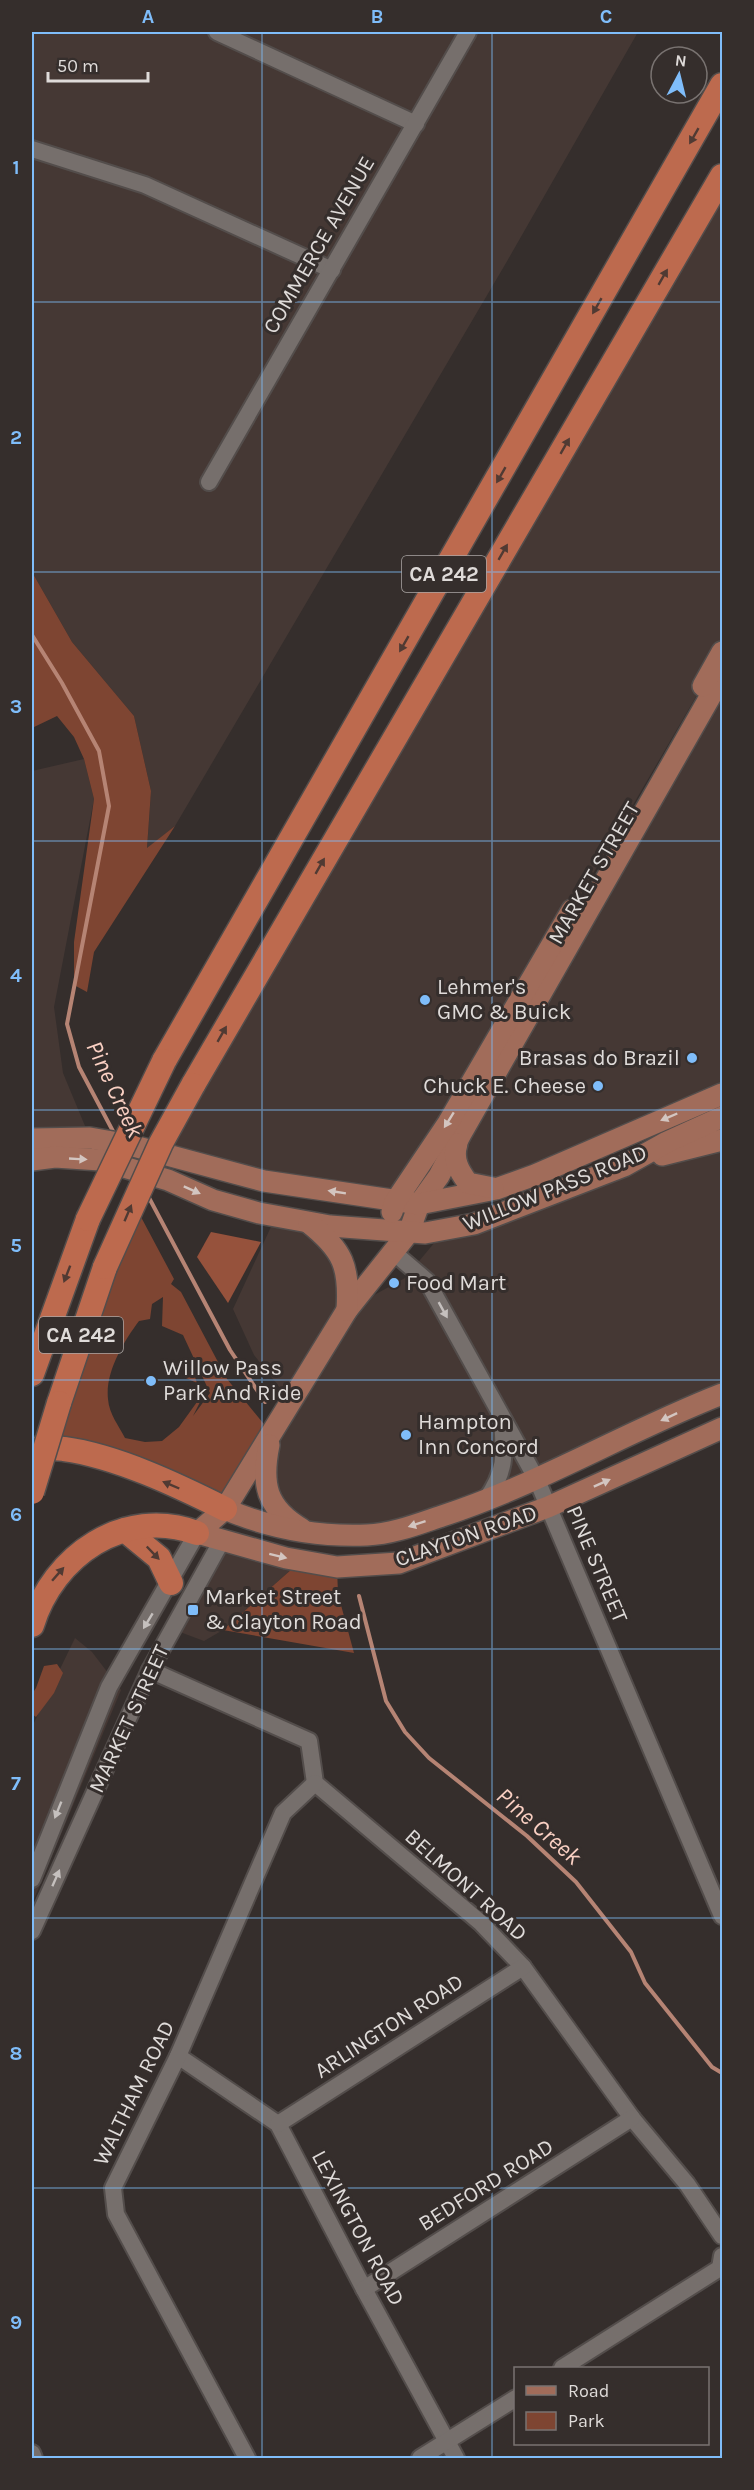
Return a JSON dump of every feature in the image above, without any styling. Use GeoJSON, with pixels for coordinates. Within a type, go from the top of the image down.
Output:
{"type":"FeatureCollection","features":[{"type":"Feature","properties":{"kind":"highway","name":"CA 242"},"geometry":{"type":"LineString","coordinates":[[32,1374],[88,1219],[164,1061],[723,85]]}},
{"type":"Feature","properties":{"kind":"highway","name":"CA 242"},"geometry":{"type":"LineString","coordinates":[[32,1492],[58,1403],[105,1267],[161,1143],[723,176]]}},
{"type":"Feature","properties":{"kind":"highway"},"geometry":{"type":"LineString","coordinates":[[32,1449],[62,1448],[93,1455],[137,1471],[225,1509]]}},
{"type":"Feature","properties":{"kind":"highway"},"geometry":{"type":"LineString","coordinates":[[32,1625],[48,1585],[61,1569],[84,1549],[125,1530],[159,1526],[197,1533]]}},
{"type":"Feature","properties":{"kind":"highway"},"geometry":{"type":"LineString","coordinates":[[125,1530],[159,1558],[171,1583]]}},
{"type":"Feature","properties":{"kind":"main road","name":"MARKET STREET"},"geometry":{"type":"LineString","coordinates":[[197,1533],[225,1509],[390,1241],[395,1202],[448,1123],[723,652]]}},
{"type":"Feature","properties":{"kind":"main road","name":"MARKET STREET"},"geometry":{"type":"LineString","coordinates":[[409,1232],[418,1204],[440,1176],[462,1132],[723,676]]}},
{"type":"Feature","properties":{"kind":"main road"},"geometry":{"type":"LineString","coordinates":[[507,1054],[510,1033],[525,1005],[523,995],[537,988],[557,954],[570,943]]}},
{"type":"Feature","properties":{"kind":"main road","name":"WILLOW PASS ROAD"},"geometry":{"type":"LineString","coordinates":[[32,1138],[90,1138],[119,1143],[264,1181],[418,1204],[496,1189],[535,1175],[723,1094]]}},
{"type":"Feature","properties":{"kind":"main road","name":"WILLOW PASS ROAD"},"geometry":{"type":"LineString","coordinates":[[32,1160],[55,1157],[100,1160],[144,1173],[213,1200],[390,1241],[409,1232],[425,1233],[474,1224],[624,1166],[667,1142],[723,1117]]}},
{"type":"Feature","properties":{"kind":"main road"},"geometry":{"type":"LineString","coordinates":[[462,1132],[454,1153],[459,1170],[468,1183],[496,1189]]}},
{"type":"Feature","properties":{"kind":"main road"},"geometry":{"type":"LineString","coordinates":[[624,1166],[723,1140]]}},
{"type":"Feature","properties":{"kind":"main road"},"geometry":{"type":"LineString","coordinates":[[306,1220],[325,1236],[345,1263],[348,1287],[347,1310]]}},
{"type":"Feature","properties":{"kind":"main road","name":"CLAYTON ROAD"},"geometry":{"type":"LineString","coordinates":[[225,1509],[257,1523],[308,1532],[369,1535],[397,1530],[485,1501],[537,1480],[723,1394]]}},
{"type":"Feature","properties":{"kind":"main road","name":"CLAYTON ROAD"},"geometry":{"type":"LineString","coordinates":[[197,1533],[222,1542],[286,1558],[337,1567],[399,1563],[548,1507],[723,1428]]}},
{"type":"Feature","properties":{"kind":"main road"},"geometry":{"type":"LineString","coordinates":[[272,1434],[265,1463],[267,1495],[289,1521],[308,1532]]}},
{"type":"Feature","properties":{"kind":"main road","name":"MARKET STREET"},"geometry":{"type":"LineString","coordinates":[[222,1542],[225,1509]]}},
{"type":"Feature","properties":{"kind":"street"},"geometry":{"type":"LineString","coordinates":[[217,32],[416,124]]}},
{"type":"Feature","properties":{"kind":"street","name":"COMMERCE AVENUE"},"geometry":{"type":"LineString","coordinates":[[209,482],[468,32]]}},
{"type":"Feature","properties":{"kind":"street"},"geometry":{"type":"LineString","coordinates":[[32,149],[145,185],[332,270]]}},
{"type":"Feature","properties":{"kind":"street","name":"PINE STREET"},"geometry":{"type":"LineString","coordinates":[[390,1241],[427,1281],[537,1480],[723,1916]]}},
{"type":"Feature","properties":{"kind":"street"},"geometry":{"type":"LineString","coordinates":[[485,1501],[497,1484],[505,1462],[501,1414]]}},
{"type":"Feature","properties":{"kind":"street","name":"MARKET STREET"},"geometry":{"type":"LineString","coordinates":[[32,1879],[109,1687],[171,1583],[197,1533]]}},
{"type":"Feature","properties":{"kind":"street","name":"MARKET STREET"},"geometry":{"type":"LineString","coordinates":[[32,1931],[150,1670],[222,1542]]}},
{"type":"Feature","properties":{"kind":"street"},"geometry":{"type":"LineString","coordinates":[[150,1670],[309,1741],[315,1783]]}},
{"type":"Feature","properties":{"kind":"street","name":"BELMONT ROAD"},"geometry":{"type":"LineString","coordinates":[[315,1783],[481,1923],[523,1967],[632,2118],[687,2184],[723,2236]]}},
{"type":"Feature","properties":{"kind":"street","name":"WALTHAM ROAD"},"geometry":{"type":"LineString","coordinates":[[247,2458],[116,2214],[113,2188],[178,2056],[283,1813],[315,1783]]}},
{"type":"Feature","properties":{"kind":"street","name":"ARLINGTON ROAD"},"geometry":{"type":"LineString","coordinates":[[278,2124],[523,1967]]}},
{"type":"Feature","properties":{"kind":"street","name":"LEXINGTON ROAD"},"geometry":{"type":"LineString","coordinates":[[178,2056],[278,2124],[456,2458]]}},
{"type":"Feature","properties":{"kind":"street","name":"BEDFORD ROAD"},"geometry":{"type":"LineString","coordinates":[[364,2289],[632,2118]]}},
{"type":"Feature","properties":{"kind":"street"},"geometry":{"type":"LineString","coordinates":[[564,2367],[720,2268],[723,2256]]}},
{"type":"Feature","properties":{"kind":"street"},"geometry":{"type":"LineString","coordinates":[[420,2458],[514,2399]]}},
{"type":"Feature","properties":{"kind":"street"},"geometry":{"type":"LineString","coordinates":[[32,2453],[34,2458]]}},
{"type":"Feature","properties":{"kind":"shaded area"},"geometry":{"type":"Polygon","coordinates":[[[32,32],[638,32],[506,263],[175,826],[147,849],[151,791],[134,716],[72,642],[32,572],[32,32]]]}},
{"type":"Feature","properties":{"kind":"shaded area"},"geometry":{"type":"Polygon","coordinates":[[[722,176],[722,652],[448,1123],[395,1202],[315,1189],[161,1143],[722,176]]]}},
{"type":"Feature","properties":{"kind":"shaded area"},"geometry":{"type":"Polygon","coordinates":[[[722,676],[722,1094],[535,1175],[468,1183],[462,1132],[722,676]]]}},
{"type":"Feature","properties":{"kind":"shaded area"},"geometry":{"type":"Polygon","coordinates":[[[84,759],[94,799],[54,1007],[63,1073],[90,1138],[32,1139],[32,771],[84,759]]]}},
{"type":"Feature","properties":{"kind":"shaded area"},"geometry":{"type":"Polygon","coordinates":[[[722,1140],[722,1394],[397,1530],[276,1519],[271,1474],[291,1402],[254,1355],[233,1309],[276,1216],[306,1220],[337,1261],[347,1310],[405,1278],[445,1230],[624,1166],[722,1140]]]}},
{"type":"Feature","properties":{"kind":"shaded area"},"geometry":{"type":"Polygon","coordinates":[[[211,1232],[261,1242],[228,1303],[197,1257],[211,1232]]]}},
{"type":"Feature","properties":{"kind":"shaded area"},"geometry":{"type":"Polygon","coordinates":[[[221,1542],[301,1561],[223,1630],[204,1641],[172,1629],[221,1542]]]}},
{"type":"Feature","properties":{"kind":"shaded area"},"geometry":{"type":"Polygon","coordinates":[[[75,1638],[92,1652],[121,1690],[32,1904],[32,1727],[75,1638]]]}},
{"type":"Feature","properties":{"kind":"green space"},"geometry":{"type":"Polygon","coordinates":[[[32,572],[72,642],[134,716],[151,791],[147,848],[175,826],[94,952],[87,992],[74,985],[74,942],[94,799],[84,759],[74,737],[57,716],[32,728],[32,572]]]}},
{"type":"Feature","properties":{"kind":"green space"},"geometry":{"type":"Polygon","coordinates":[[[133,1202],[174,1279],[171,1284],[181,1292],[227,1379],[272,1434],[225,1509],[62,1448],[59,1403],[133,1202]],[[163,1297],[152,1304],[150,1319],[139,1321],[133,1329],[117,1357],[109,1378],[109,1404],[112,1415],[125,1438],[145,1442],[162,1441],[179,1427],[197,1402],[197,1383],[202,1398],[193,1416],[210,1393],[183,1335],[162,1326],[163,1297]]]}},
{"type":"Feature","properties":{"kind":"green space"},"geometry":{"type":"Polygon","coordinates":[[[192,1368],[197,1383],[186,1378],[192,1368]]]}},
{"type":"Feature","properties":{"kind":"green space"},"geometry":{"type":"Polygon","coordinates":[[[301,1561],[337,1567],[338,1594],[354,1653],[223,1630],[301,1561]]]}},
{"type":"Feature","properties":{"kind":"green space"},"geometry":{"type":"Polygon","coordinates":[[[57,1664],[63,1673],[54,1693],[36,1717],[32,1714],[32,1694],[44,1666],[57,1664]]]}},
{"type":"Feature","properties":{"kind":"waterway","name":"Pine Creek"},"geometry":{"type":"LineString","coordinates":[[32,635],[62,683],[99,751],[109,806],[67,1024],[79,1067],[115,1135]]}},
{"type":"Feature","properties":{"kind":"waterway","name":"Pine Creek"},"geometry":{"type":"LineString","coordinates":[[147,1194],[230,1350],[265,1402]]}},
{"type":"Feature","properties":{"kind":"waterway","name":"Pine Creek"},"geometry":{"type":"LineString","coordinates":[[359,1596],[386,1701],[405,1732],[429,1758],[527,1836],[576,1882],[631,1952],[645,1983],[712,2067],[722,2073]]}},
{"type":"Feature","properties":{"kind":"place","name":"Lehmer's GMC & Buick"},"geometry":{"type":"Point","coordinates":[425,1000]}},
{"type":"Feature","properties":{"kind":"place","name":"Brasas do Brazil"},"geometry":{"type":"Point","coordinates":[692,1058]}},
{"type":"Feature","properties":{"kind":"place","name":"Chuck E. Cheese"},"geometry":{"type":"Point","coordinates":[598,1086]}},
{"type":"Feature","properties":{"kind":"place","name":"Food Mart"},"geometry":{"type":"Point","coordinates":[394,1283]}},
{"type":"Feature","properties":{"kind":"place","name":"Willow Pass Park And Ride"},"geometry":{"type":"Point","coordinates":[151,1381]}},
{"type":"Feature","properties":{"kind":"place","name":"Hampton Inn Concord"},"geometry":{"type":"Point","coordinates":[406,1435]}},
{"type":"Feature","properties":{"kind":"place","name":"Market Street & Clayton Road"},"geometry":{"type":"Point","coordinates":[193,1610]}}]}
